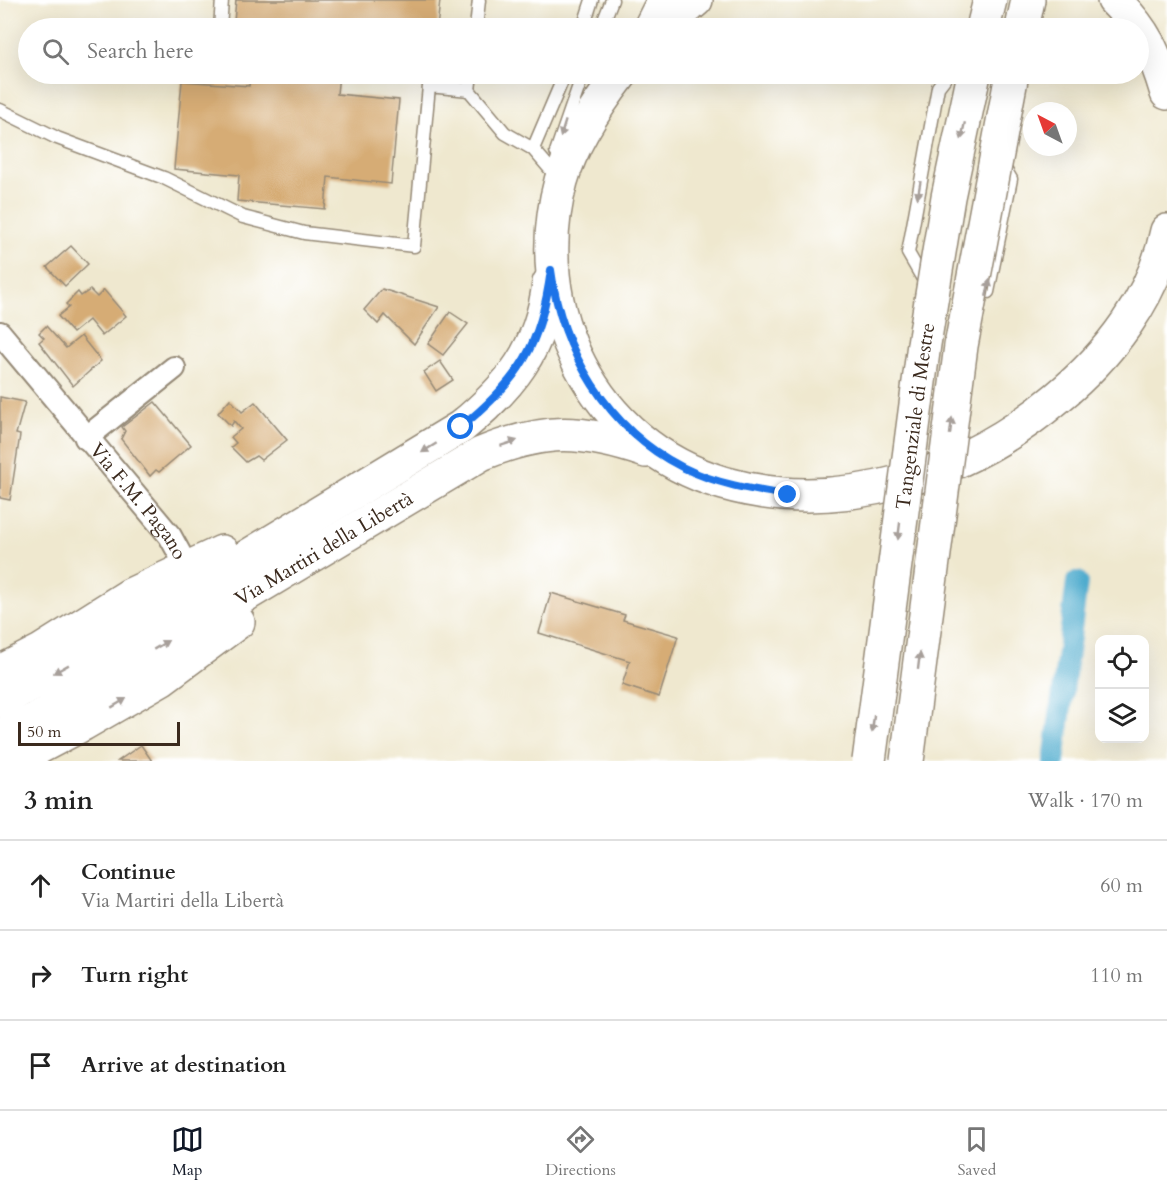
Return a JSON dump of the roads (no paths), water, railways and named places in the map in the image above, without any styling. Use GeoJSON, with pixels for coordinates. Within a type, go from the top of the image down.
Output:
{"type":"FeatureCollection","features":[{"type":"Feature","properties":{"kind":"main road"},"geometry":{"type":"LineString","coordinates":[[655,18],[664,0]]}},
{"type":"Feature","properties":{"kind":"main road"},"geometry":{"type":"LineString","coordinates":[[675,18],[696,0]]}},
{"type":"Feature","properties":{"kind":"main road"},"geometry":{"type":"LineString","coordinates":[[986,18],[990,0]]}},
{"type":"Feature","properties":{"kind":"main road"},"geometry":{"type":"LineString","coordinates":[[1024,18],[1028,0]]}},
{"type":"Feature","properties":{"kind":"main road"},"geometry":{"type":"LineString","coordinates":[[1114,0],[1131,18]]}},
{"type":"Feature","properties":{"kind":"main road"},"geometry":{"type":"LineString","coordinates":[[1149,41],[1167,93]]}},
{"type":"Feature","properties":{"kind":"main road"},"geometry":{"type":"LineString","coordinates":[[614,84],[591,117],[574,148],[561,180],[555,208],[551,270],[554,295],[564,331],[582,369],[621,421],[665,458],[721,482],[788,495],[875,488],[958,462],[999,442],[1044,409],[1078,380],[1108,347],[1138,305],[1150,282],[1167,231]]}},
{"type":"Feature","properties":{"kind":"main road","name":"Tangenziale di Mestre"},"geometry":{"type":"LineString","coordinates":[[869,761],[932,296],[948,197],[972,84]]}},
{"type":"Feature","properties":{"kind":"main road","name":"Tangenziale di Mestre"},"geometry":{"type":"LineString","coordinates":[[907,761],[995,155],[1010,84]]}},
{"type":"Feature","properties":{"kind":"main road","name":"Via Martiri della Libertà"},"geometry":{"type":"LineString","coordinates":[[0,700],[72,663],[202,571],[329,509],[461,427],[511,381],[524,362],[540,324],[551,270]]}},
{"type":"Feature","properties":{"kind":"main road","name":"Via Martiri della Libertà"},"geometry":{"type":"LineString","coordinates":[[0,735],[36,719],[90,688],[481,454],[536,436],[565,434],[594,435],[665,458]]}},
{"type":"Feature","properties":{"kind":"main road"},"geometry":{"type":"LineString","coordinates":[[13,761],[67,733],[161,678],[228,628],[323,569],[384,512]]}},
{"type":"Feature","properties":{"kind":"main road"},"geometry":{"type":"LineString","coordinates":[[0,672],[41,651],[130,596],[202,571]]}},
{"type":"Feature","properties":{"kind":"street","name":"Via F.M. Pagano"},"geometry":{"type":"LineString","coordinates":[[0,333],[86,438],[202,571]]}},
{"type":"Feature","properties":{"kind":"street","name":"Via F.M. Pagano"},"geometry":{"type":"LineString","coordinates":[[86,438],[174,368]]}},
{"type":"Feature","properties":{"kind":"lane"},"geometry":{"type":"LineString","coordinates":[[221,18],[222,0]]}},
{"type":"Feature","properties":{"kind":"lane"},"geometry":{"type":"LineString","coordinates":[[477,18],[479,0]]}},
{"type":"Feature","properties":{"kind":"lane"},"geometry":{"type":"LineString","coordinates":[[586,18],[592,0]]}},
{"type":"Feature","properties":{"kind":"lane"},"geometry":{"type":"LineString","coordinates":[[605,18],[612,0]]}},
{"type":"Feature","properties":{"kind":"lane"},"geometry":{"type":"LineString","coordinates":[[469,90],[470,84]]}},
{"type":"Feature","properties":{"kind":"lane"},"geometry":{"type":"LineString","coordinates":[[533,149],[561,84]]}},
{"type":"Feature","properties":{"kind":"lane"},"geometry":{"type":"LineString","coordinates":[[555,208],[551,171],[580,84]]}},
{"type":"Feature","properties":{"kind":"lane"},"geometry":{"type":"LineString","coordinates":[[932,296],[908,253],[940,84]]}},
{"type":"Feature","properties":{"kind":"lane"},"geometry":{"type":"LineString","coordinates":[[0,110],[57,138],[164,178],[243,217],[304,233],[414,246],[429,86],[469,90],[505,133],[533,149],[551,171]]}},
{"type":"Feature","properties":{"kind":"lane"},"geometry":{"type":"LineString","coordinates":[[984,308],[1011,179],[995,155]]}},
{"type":"Feature","properties":{"kind":"waterway"},"geometry":{"type":"LineString","coordinates":[[1054,761],[1077,582]]}}]}
